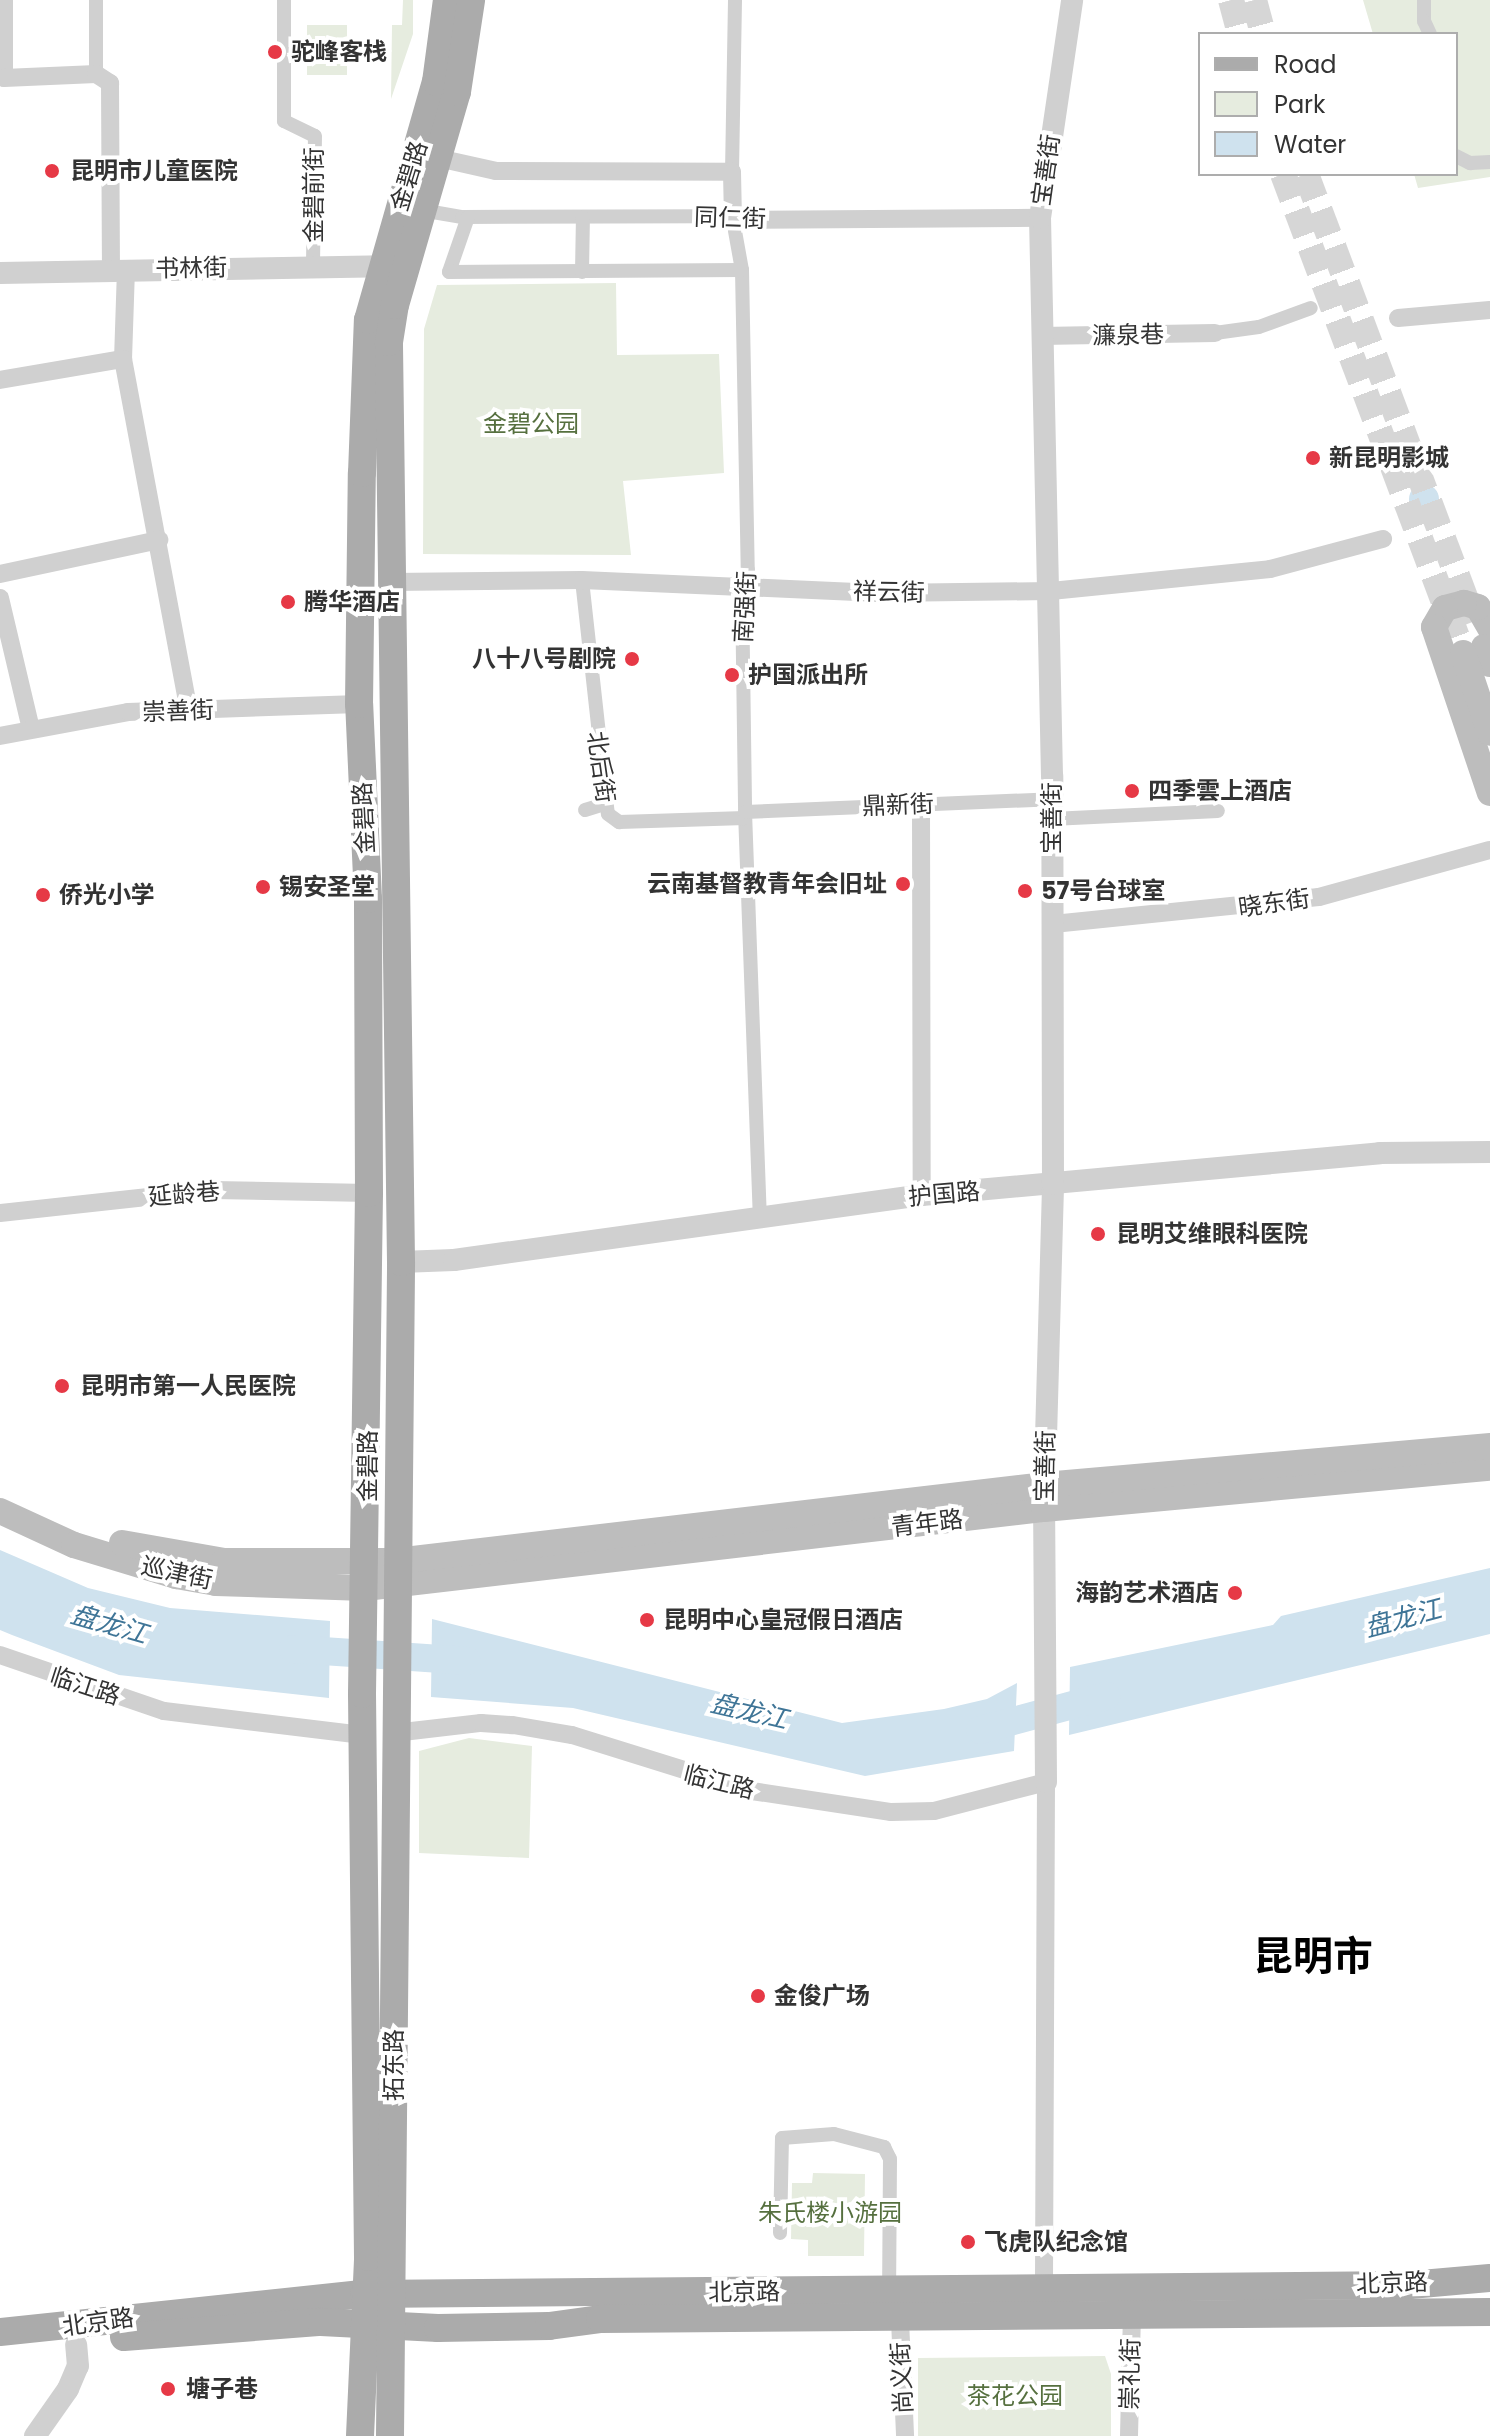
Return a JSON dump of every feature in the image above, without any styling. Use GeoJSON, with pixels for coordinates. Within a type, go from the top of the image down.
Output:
{"type":"FeatureCollection","features":[{"type":"Feature","properties":{"kind":"main road","name":"金碧路"},"geometry":{"type":"LineString","coordinates":[[362,1694],[369,1193],[368,899],[359,704],[368,320],[436,82],[447,0]]}},
{"type":"Feature","properties":{"kind":"main road","name":"金碧路"},"geometry":{"type":"LineString","coordinates":[[394,1694],[401,1262],[389,342],[421,210],[457,92],[471,0]]}},
{"type":"Feature","properties":{"kind":"main road"},"geometry":{"type":"LineString","coordinates":[[1490,733],[1478,607],[1464,603],[1445,608],[1434,627],[1490,793]]}},
{"type":"Feature","properties":{"kind":"main road","name":"青年路"},"geometry":{"type":"LineString","coordinates":[[364,1584],[396,1574],[1490,1446]]}},
{"type":"Feature","properties":{"kind":"main road","name":"青年路"},"geometry":{"type":"LineString","coordinates":[[1044,1497],[1490,1468]]}},
{"type":"Feature","properties":{"kind":"main road","name":"巡津街"},"geometry":{"type":"LineString","coordinates":[[0,1493],[135,1548],[364,1584]]}},
{"type":"Feature","properties":{"kind":"main road","name":"巡津街"},"geometry":{"type":"LineString","coordinates":[[0,1511],[74,1545],[176,1576],[364,1584]]}},
{"type":"Feature","properties":{"kind":"main road","name":"拓东路"},"geometry":{"type":"LineString","coordinates":[[360,2436],[364,2294],[362,1694]]}},
{"type":"Feature","properties":{"kind":"main road","name":"拓东路"},"geometry":{"type":"LineString","coordinates":[[390,2436],[393,2326],[394,1694]]}},
{"type":"Feature","properties":{"kind":"main road","name":"北京路"},"geometry":{"type":"LineString","coordinates":[[0,2350],[71,2336],[364,2294],[1410,2285],[1490,2278]]}},
{"type":"Feature","properties":{"kind":"main road","name":"北京路"},"geometry":{"type":"LineString","coordinates":[[0,2332],[71,2336],[262,2324],[549,2326],[600,2319],[900,2320],[1132,2313],[1490,2312]]}},
{"type":"Feature","properties":{"kind":"main road"},"geometry":{"type":"LineString","coordinates":[[0,2314],[71,2336]]}},
{"type":"Feature","properties":{"kind":"street"},"geometry":{"type":"LineString","coordinates":[[4,0],[4,78],[96,74],[110,83],[113,95],[123,359],[189,710]]}},
{"type":"Feature","properties":{"kind":"street"},"geometry":{"type":"LineString","coordinates":[[96,0],[96,74]]}},
{"type":"Feature","properties":{"kind":"street","name":"金碧前街"},"geometry":{"type":"LineString","coordinates":[[284,0],[284,121],[315,136],[313,265]]}},
{"type":"Feature","properties":{"kind":"street","name":"南强街"},"geometry":{"type":"LineString","coordinates":[[735,0],[733,220],[742,270],[748,570],[742,589],[745,815],[760,1214]]}},
{"type":"Feature","properties":{"kind":"street","name":"宝善街"},"geometry":{"type":"LineString","coordinates":[[1046,1782],[1044,1497],[1053,1184],[1053,924],[1051,591],[1041,336],[1040,218],[1072,0]]}},
{"type":"Feature","properties":{"kind":"street"},"geometry":{"type":"LineString","coordinates":[[1424,0],[1424,21],[1429,32]]}},
{"type":"Feature","properties":{"kind":"street"},"geometry":{"type":"LineString","coordinates":[[1458,157],[1470,163],[1490,162]]}},
{"type":"Feature","properties":{"kind":"street"},"geometry":{"type":"LineString","coordinates":[[438,158],[496,171],[732,172]]}},
{"type":"Feature","properties":{"kind":"street","name":"同仁街"},"geometry":{"type":"LineString","coordinates":[[421,210],[468,217],[733,220],[1040,218]]}},
{"type":"Feature","properties":{"kind":"street"},"geometry":{"type":"LineString","coordinates":[[468,217],[449,272],[742,270]]}},
{"type":"Feature","properties":{"kind":"street"},"geometry":{"type":"LineString","coordinates":[[582,272],[583,217]]}},
{"type":"Feature","properties":{"kind":"street","name":"书林街"},"geometry":{"type":"LineString","coordinates":[[0,273],[383,266]]}},
{"type":"Feature","properties":{"kind":"street"},"geometry":{"type":"LineString","coordinates":[[1215,333],[1259,327],[1311,308]]}},
{"type":"Feature","properties":{"kind":"street"},"geometry":{"type":"LineString","coordinates":[[1398,318],[1490,310]]}},
{"type":"Feature","properties":{"kind":"street","name":"濂泉巷"},"geometry":{"type":"LineString","coordinates":[[1041,336],[1215,333]]}},
{"type":"Feature","properties":{"kind":"street"},"geometry":{"type":"LineString","coordinates":[[0,380],[123,359]]}},
{"type":"Feature","properties":{"kind":"street","name":"祥云街"},"geometry":{"type":"LineString","coordinates":[[390,582],[582,580],[742,589],[1051,591],[1270,569],[1383,539]]}},
{"type":"Feature","properties":{"kind":"street"},"geometry":{"type":"LineString","coordinates":[[0,574],[159,540]]}},
{"type":"Feature","properties":{"kind":"street","name":"北后街"},"geometry":{"type":"LineString","coordinates":[[582,580],[605,804],[619,822],[745,815]]}},
{"type":"Feature","properties":{"kind":"street"},"geometry":{"type":"LineString","coordinates":[[0,598],[31,729]]}},
{"type":"Feature","properties":{"kind":"street","name":"崇善街"},"geometry":{"type":"LineString","coordinates":[[0,736],[95,716],[359,704]]}},
{"type":"Feature","properties":{"kind":"street"},"geometry":{"type":"LineString","coordinates":[[585,810],[605,804]]}},
{"type":"Feature","properties":{"kind":"street"},"geometry":{"type":"LineString","coordinates":[[921,804],[922,1195]]}},
{"type":"Feature","properties":{"kind":"street","name":"鼎新街"},"geometry":{"type":"LineString","coordinates":[[745,815],[921,804],[1218,811]]}},
{"type":"Feature","properties":{"kind":"street","name":"晓东街"},"geometry":{"type":"LineString","coordinates":[[1053,924],[1319,897],[1490,850]]}},
{"type":"Feature","properties":{"kind":"street","name":"护国路"},"geometry":{"type":"LineString","coordinates":[[401,1262],[524,1251],[760,1214],[922,1195],[1380,1153],[1490,1152]]}},
{"type":"Feature","properties":{"kind":"street","name":"延龄巷"},"geometry":{"type":"LineString","coordinates":[[0,1213],[213,1190],[369,1193]]}},
{"type":"Feature","properties":{"kind":"street","name":"临江路"},"geometry":{"type":"LineString","coordinates":[[0,1655],[164,1711],[363,1735]]}},
{"type":"Feature","properties":{"kind":"street","name":"临江路"},"geometry":{"type":"LineString","coordinates":[[394,1733],[481,1723],[513,1725],[572,1735],[752,1791],[891,1812],[934,1811],[1046,1782]]}},
{"type":"Feature","properties":{"kind":"street"},"geometry":{"type":"LineString","coordinates":[[1044,2288],[1046,1782]]}},
{"type":"Feature","properties":{"kind":"street"},"geometry":{"type":"LineString","coordinates":[[780,2233],[782,2138],[834,2134],[884,2147],[890,2159],[889,2290]]}},
{"type":"Feature","properties":{"kind":"street","name":"崇礼街"},"geometry":{"type":"LineString","coordinates":[[1129,2436],[1132,2313]]}},
{"type":"Feature","properties":{"kind":"street","name":"尚义街"},"geometry":{"type":"LineString","coordinates":[[900,2320],[905,2436]]}},
{"type":"Feature","properties":{"kind":"street"},"geometry":{"type":"LineString","coordinates":[[35,2436],[68,2389],[78,2366],[71,2336]]}},
{"type":"Feature","properties":{"kind":"green space"},"geometry":{"type":"Polygon","coordinates":[[[403,0],[413,0],[413,34],[391,99],[392,25],[402,25],[403,0]]]}},
{"type":"Feature","properties":{"kind":"green space"},"geometry":{"type":"Polygon","coordinates":[[[1363,0],[1490,0],[1490,177],[1418,188],[1415,176],[1458,176],[1458,32],[1372,32],[1363,0]]]}},
{"type":"Feature","properties":{"kind":"green space"},"geometry":{"type":"Polygon","coordinates":[[[307,25],[347,25],[347,75],[307,75],[307,25]]]}},
{"type":"Feature","properties":{"kind":"green space","name":"金碧公园"},"geometry":{"type":"Polygon","coordinates":[[[616,283],[617,355],[719,354],[724,473],[623,481],[631,555],[423,554],[424,329],[437,285],[616,283]]]}},
{"type":"Feature","properties":{"kind":"green space"},"geometry":{"type":"Polygon","coordinates":[[[469,1738],[532,1746],[529,1858],[419,1853],[419,1751],[469,1738]]]}},
{"type":"Feature","properties":{"kind":"green space","name":"朱氏楼小游园"},"geometry":{"type":"Polygon","coordinates":[[[813,2173],[865,2174],[864,2256],[808,2256],[808,2240],[791,2239],[792,2183],[812,2183],[813,2173]]]}},
{"type":"Feature","properties":{"kind":"green space","name":"茶花公园"},"geometry":{"type":"Polygon","coordinates":[[[1105,2356],[1111,2374],[1111,2436],[918,2436],[918,2358],[1105,2356]]]}},
{"type":"Feature","properties":{"kind":"water"},"geometry":{"type":"Polygon","coordinates":[[[1424,484],[1434,489],[1439,499],[1434,509],[1424,514],[1414,509],[1409,499],[1414,489],[1424,484]]]}},
{"type":"Feature","properties":{"kind":"water"},"geometry":{"type":"Polygon","coordinates":[[[0,1550],[88,1588],[170,1608],[330,1621],[329,1698],[119,1675],[0,1630],[0,1550]]]}},
{"type":"Feature","properties":{"kind":"water"},"geometry":{"type":"Polygon","coordinates":[[[1490,1568],[1490,1634],[1069,1735],[1070,1667],[1273,1625],[1281,1616],[1490,1568]]]}},
{"type":"Feature","properties":{"kind":"water"},"geometry":{"type":"Polygon","coordinates":[[[432,1619],[842,1723],[944,1709],[987,1699],[1017,1683],[1014,1751],[865,1776],[573,1708],[431,1697],[432,1619]]]}},
{"type":"Feature","properties":{"kind":"waterway","name":"盘龙江"},"geometry":{"type":"LineString","coordinates":[[293,1649],[467,1661]]}},
{"type":"Feature","properties":{"kind":"waterway","name":"盘龙江"},"geometry":{"type":"LineString","coordinates":[[980,1730],[1106,1696]]}},
{"type":"Feature","properties":{"kind":"tunnel"},"geometry":{"type":"LineString","coordinates":[[1231,0],[1239,32]]}},
{"type":"Feature","properties":{"kind":"tunnel"},"geometry":{"type":"LineString","coordinates":[[1254,0],[1262,32]]}},
{"type":"Feature","properties":{"kind":"tunnel"},"geometry":{"type":"LineString","coordinates":[[1284,176],[1463,653]]}},
{"type":"Feature","properties":{"kind":"tunnel"},"geometry":{"type":"LineString","coordinates":[[1307,176],[1474,622]]}},
{"type":"Feature","properties":{"kind":"place","name":"驼峰客栈"},"geometry":{"type":"Point","coordinates":[275,52]}},
{"type":"Feature","properties":{"kind":"place","name":"昆明市儿童医院"},"geometry":{"type":"Point","coordinates":[52,171]}},
{"type":"Feature","properties":{"kind":"place","name":"新昆明影城"},"geometry":{"type":"Point","coordinates":[1313,458]}},
{"type":"Feature","properties":{"kind":"place","name":"腾华酒店"},"geometry":{"type":"Point","coordinates":[288,602]}},
{"type":"Feature","properties":{"kind":"place","name":"八十八号剧院"},"geometry":{"type":"Point","coordinates":[632,659]}},
{"type":"Feature","properties":{"kind":"place","name":"护国派出所"},"geometry":{"type":"Point","coordinates":[732,675]}},
{"type":"Feature","properties":{"kind":"place","name":"四季雲上酒店"},"geometry":{"type":"Point","coordinates":[1132,791]}},
{"type":"Feature","properties":{"kind":"place","name":"云南基督教青年会旧址"},"geometry":{"type":"Point","coordinates":[903,884]}},
{"type":"Feature","properties":{"kind":"place","name":"锡安圣堂"},"geometry":{"type":"Point","coordinates":[263,887]}},
{"type":"Feature","properties":{"kind":"place","name":"57号台球室"},"geometry":{"type":"Point","coordinates":[1025,891]}},
{"type":"Feature","properties":{"kind":"place","name":"侨光小学"},"geometry":{"type":"Point","coordinates":[43,895]}},
{"type":"Feature","properties":{"kind":"place","name":"昆明艾维眼科医院"},"geometry":{"type":"Point","coordinates":[1098,1234]}},
{"type":"Feature","properties":{"kind":"place","name":"昆明市第一人民医院"},"geometry":{"type":"Point","coordinates":[62,1386]}},
{"type":"Feature","properties":{"kind":"place","name":"海韵艺术酒店"},"geometry":{"type":"Point","coordinates":[1235,1593]}},
{"type":"Feature","properties":{"kind":"place","name":"昆明中心皇冠假日酒店"},"geometry":{"type":"Point","coordinates":[647,1620]}},
{"type":"Feature","properties":{"kind":"place","name":"金俊广场"},"geometry":{"type":"Point","coordinates":[758,1996]}},
{"type":"Feature","properties":{"kind":"place","name":"飞虎队纪念馆"},"geometry":{"type":"Point","coordinates":[968,2242]}},
{"type":"Feature","properties":{"kind":"place","name":"塘子巷"},"geometry":{"type":"Point","coordinates":[168,2389]}},
{"type":"Feature","properties":{"kind":"district","name":"昆明市"},"geometry":{"type":"Point","coordinates":[1313,1956]}}]}
